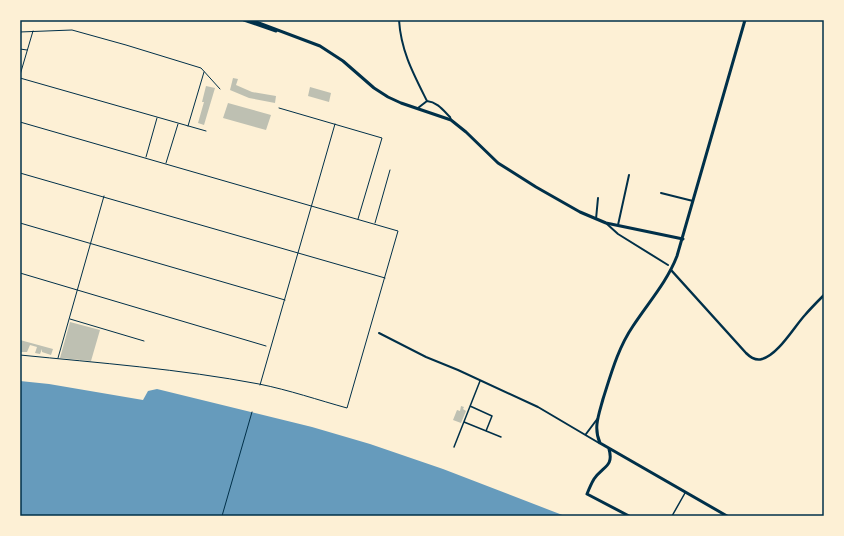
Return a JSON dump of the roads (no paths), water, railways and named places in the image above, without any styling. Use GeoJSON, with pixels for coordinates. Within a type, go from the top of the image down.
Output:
{"type":"FeatureCollection","features":[{"type":"Feature","properties":{"kind":"main road"},"geometry":{"type":"LineString","coordinates":[[244,20],[286,33]]}},
{"type":"Feature","properties":{"kind":"main road"},"geometry":{"type":"LineString","coordinates":[[251,20],[314,43],[324,48],[342,61],[380,92],[401,102],[451,120],[466,132],[490,157],[503,167],[596,219],[618,226],[683,239]]}},
{"type":"Feature","properties":{"kind":"main road"},"geometry":{"type":"LineString","coordinates":[[727,516],[609,449],[600,443],[597,436],[598,417],[615,361],[622,344],[632,326],[672,269],[683,239],[745,20]]}},
{"type":"Feature","properties":{"kind":"main road"},"geometry":{"type":"LineString","coordinates":[[609,449],[611,458],[610,462],[595,478],[587,494],[629,516]]}},
{"type":"Feature","properties":{"kind":"street"},"geometry":{"type":"LineString","coordinates":[[399,20],[402,46],[427,101]]}},
{"type":"Feature","properties":{"kind":"street"},"geometry":{"type":"LineString","coordinates":[[418,108],[427,101],[432,101],[450,117],[451,120]]}},
{"type":"Feature","properties":{"kind":"street"},"geometry":{"type":"LineString","coordinates":[[618,226],[630,174]]}},
{"type":"Feature","properties":{"kind":"street"},"geometry":{"type":"LineString","coordinates":[[661,192],[694,201]]}},
{"type":"Feature","properties":{"kind":"street"},"geometry":{"type":"LineString","coordinates":[[596,219],[598,198]]}},
{"type":"Feature","properties":{"kind":"street"},"geometry":{"type":"LineString","coordinates":[[606,223],[618,234],[668,265],[746,354],[750,358],[756,360],[762,359],[774,352],[805,314],[824,295]]}},
{"type":"Feature","properties":{"kind":"street"},"geometry":{"type":"LineString","coordinates":[[379,333],[426,357],[538,407],[600,443]]}},
{"type":"Feature","properties":{"kind":"street"},"geometry":{"type":"LineString","coordinates":[[454,447],[480,381]]}},
{"type":"Feature","properties":{"kind":"street"},"geometry":{"type":"LineString","coordinates":[[470,406],[492,416],[486,431]]}},
{"type":"Feature","properties":{"kind":"street"},"geometry":{"type":"LineString","coordinates":[[586,434],[598,417]]}},
{"type":"Feature","properties":{"kind":"street"},"geometry":{"type":"LineString","coordinates":[[464,422],[501,437]]}},
{"type":"Feature","properties":{"kind":"street"},"geometry":{"type":"LineString","coordinates":[[672,516],[685,492]]}},
{"type":"Feature","properties":{"kind":"lane"},"geometry":{"type":"LineString","coordinates":[[20,32],[72,30],[202,68],[220,89]]}},
{"type":"Feature","properties":{"kind":"lane"},"geometry":{"type":"LineString","coordinates":[[20,75],[33,31]]}},
{"type":"Feature","properties":{"kind":"lane"},"geometry":{"type":"LineString","coordinates":[[20,49],[27,50]]}},
{"type":"Feature","properties":{"kind":"lane"},"geometry":{"type":"LineString","coordinates":[[188,126],[204,71]]}},
{"type":"Feature","properties":{"kind":"lane"},"geometry":{"type":"LineString","coordinates":[[20,78],[206,132]]}},
{"type":"Feature","properties":{"kind":"lane"},"geometry":{"type":"LineString","coordinates":[[279,108],[382,138],[358,219]]}},
{"type":"Feature","properties":{"kind":"lane"},"geometry":{"type":"LineString","coordinates":[[146,158],[157,117]]}},
{"type":"Feature","properties":{"kind":"lane"},"geometry":{"type":"LineString","coordinates":[[20,122],[398,231],[347,408],[260,385],[205,375],[20,355]]}},
{"type":"Feature","properties":{"kind":"lane"},"geometry":{"type":"LineString","coordinates":[[166,164],[178,124]]}},
{"type":"Feature","properties":{"kind":"lane"},"geometry":{"type":"LineString","coordinates":[[260,385],[335,124]]}},
{"type":"Feature","properties":{"kind":"lane"},"geometry":{"type":"LineString","coordinates":[[374,224],[390,170]]}},
{"type":"Feature","properties":{"kind":"lane"},"geometry":{"type":"LineString","coordinates":[[20,172],[385,278]]}},
{"type":"Feature","properties":{"kind":"lane"},"geometry":{"type":"LineString","coordinates":[[57,359],[104,196]]}},
{"type":"Feature","properties":{"kind":"lane"},"geometry":{"type":"LineString","coordinates":[[20,223],[285,300]]}},
{"type":"Feature","properties":{"kind":"lane"},"geometry":{"type":"LineString","coordinates":[[20,273],[266,346]]}},
{"type":"Feature","properties":{"kind":"lane"},"geometry":{"type":"LineString","coordinates":[[69,319],[144,341]]}},
{"type":"Feature","properties":{"kind":"water"},"geometry":{"type":"Polygon","coordinates":[[[20,381],[49,384],[143,400],[148,391],[157,389],[312,427],[370,444],[443,469],[565,516],[20,516],[20,381]]]}}]}
